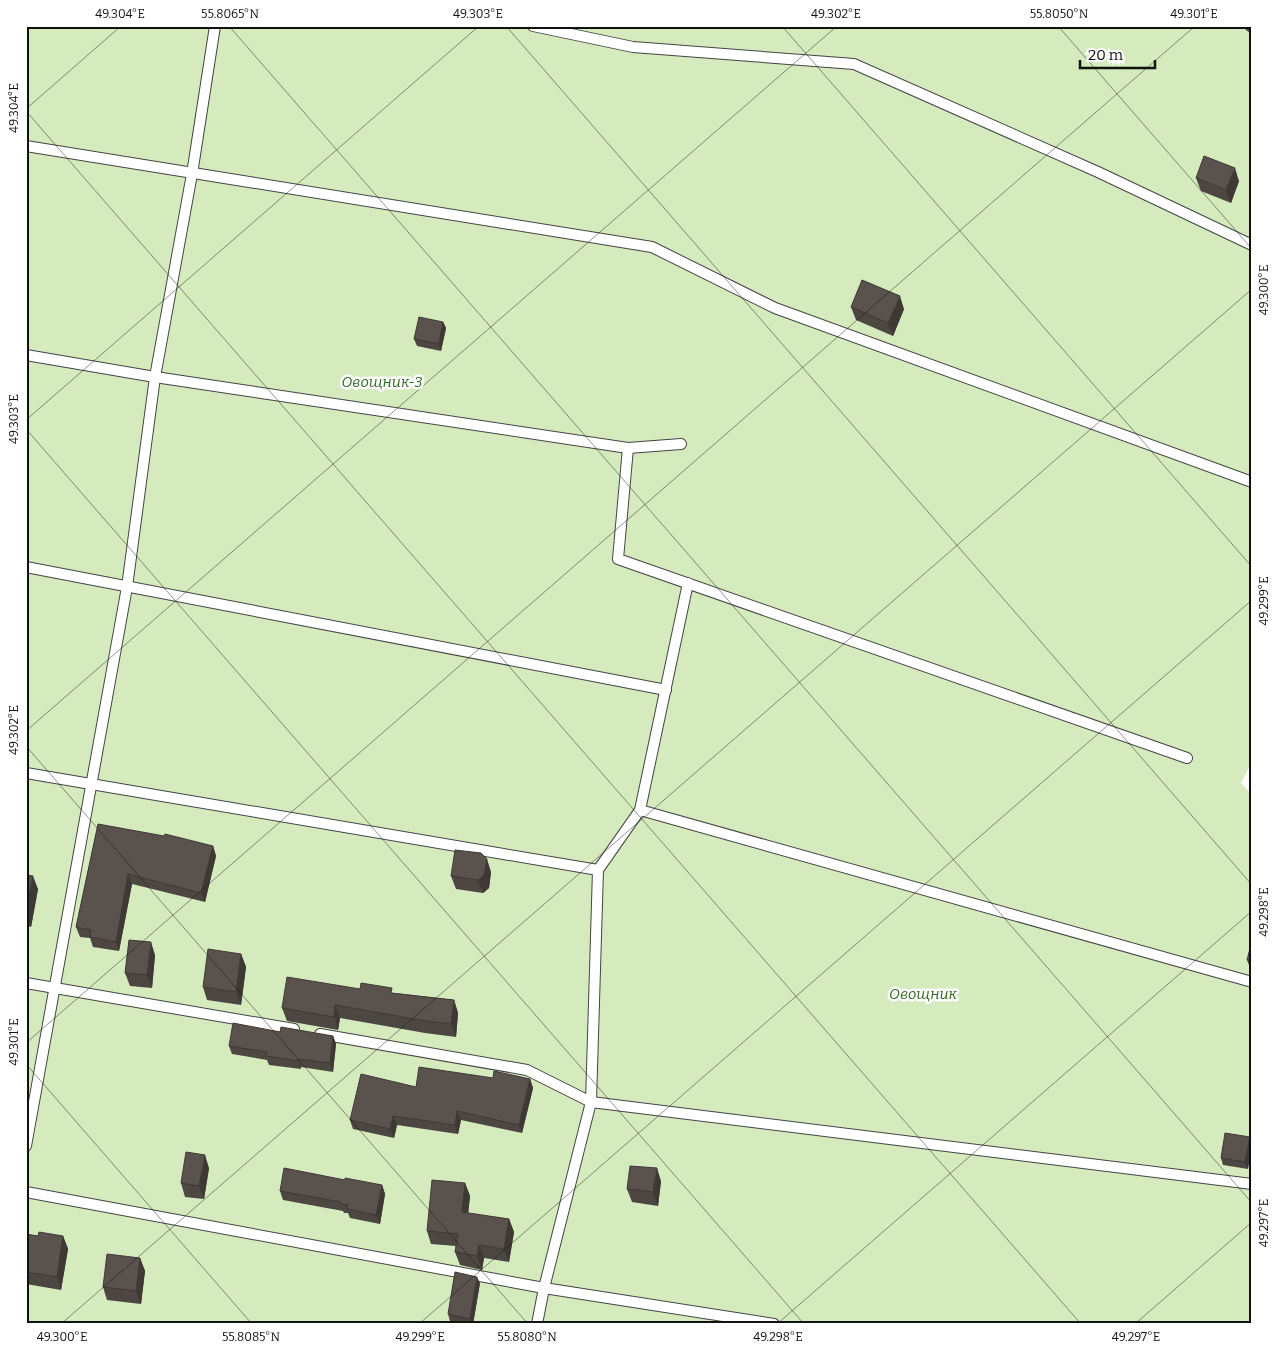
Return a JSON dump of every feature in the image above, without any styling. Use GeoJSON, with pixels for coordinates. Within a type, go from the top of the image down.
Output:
{"type":"FeatureCollection","features":[{"type":"Feature","properties":{"kind":"lane"},"geometry":{"type":"LineString","coordinates":[[26,1146],[127,587],[155,377],[192,174],[215,26]]}},
{"type":"Feature","properties":{"kind":"lane"},"geometry":{"type":"LineString","coordinates":[[533,26],[633,47],[854,64],[1098,172],[1252,245]]}},
{"type":"Feature","properties":{"kind":"lane"},"geometry":{"type":"LineString","coordinates":[[26,146],[652,247],[774,308],[1252,482]]}},
{"type":"Feature","properties":{"kind":"lane"},"geometry":{"type":"LineString","coordinates":[[26,355],[155,377],[628,448],[681,444]]}},
{"type":"Feature","properties":{"kind":"lane"},"geometry":{"type":"LineString","coordinates":[[628,448],[618,559],[1187,758]]}},
{"type":"Feature","properties":{"kind":"lane"},"geometry":{"type":"LineString","coordinates":[[26,567],[666,690]]}},
{"type":"Feature","properties":{"kind":"lane"},"geometry":{"type":"LineString","coordinates":[[536,1324],[591,1102],[598,870],[640,810],[688,583]]}},
{"type":"Feature","properties":{"kind":"lane"},"geometry":{"type":"LineString","coordinates":[[26,773],[598,870]]}},
{"type":"Feature","properties":{"kind":"lane"},"geometry":{"type":"LineString","coordinates":[[640,810],[1252,982]]}},
{"type":"Feature","properties":{"kind":"lane"},"geometry":{"type":"LineString","coordinates":[[26,983],[527,1070],[591,1102],[1252,1184]]}},
{"type":"Feature","properties":{"kind":"lane"},"geometry":{"type":"LineString","coordinates":[[26,1192],[544,1288],[774,1324]]}},
{"type":"Feature","properties":{"kind":"green space","name":"Овощник-3"},"geometry":{"type":"Polygon","coordinates":[[[26,26],[1252,26],[1252,761],[1241,783],[1252,795],[1252,1324],[26,1324],[26,26]]]}},
{"type":"Feature","properties":{"kind":"building"},"geometry":{"type":"Polygon","coordinates":[[[1204,156],[1235,168],[1226,190],[1196,178],[1204,156]]]}},
{"type":"Feature","properties":{"kind":"building"},"geometry":{"type":"Polygon","coordinates":[[[862,280],[900,296],[888,323],[851,307],[862,280]]]}},
{"type":"Feature","properties":{"kind":"building"},"geometry":{"type":"Polygon","coordinates":[[[419,317],[443,322],[439,344],[414,339],[419,317]]]}},
{"type":"Feature","properties":{"kind":"building"},"geometry":{"type":"Polygon","coordinates":[[[98,824],[164,836],[165,834],[213,846],[201,893],[128,874],[116,942],[90,937],[91,930],[76,927],[98,824]]]}},
{"type":"Feature","properties":{"kind":"building"},"geometry":{"type":"Polygon","coordinates":[[[455,850],[481,853],[487,859],[484,875],[478,880],[451,876],[455,850]]]}},
{"type":"Feature","properties":{"kind":"building"},"geometry":{"type":"Polygon","coordinates":[[[26,875],[33,876],[26,913],[26,875]]]}},
{"type":"Feature","properties":{"kind":"building"},"geometry":{"type":"Polygon","coordinates":[[[129,940],[151,942],[147,975],[125,973],[129,940]]]}},
{"type":"Feature","properties":{"kind":"building"},"geometry":{"type":"Polygon","coordinates":[[[1252,941],[1252,961],[1247,960],[1252,941]]]}},
{"type":"Feature","properties":{"kind":"building"},"geometry":{"type":"Polygon","coordinates":[[[208,949],[241,954],[236,992],[203,987],[208,949]]]}},
{"type":"Feature","properties":{"kind":"building"},"geometry":{"type":"Polygon","coordinates":[[[287,977],[360,989],[361,983],[392,988],[391,993],[454,1000],[451,1024],[335,1005],[334,1017],[282,1008],[287,977]]]}},
{"type":"Feature","properties":{"kind":"building"},"geometry":{"type":"Polygon","coordinates":[[[233,1023],[280,1032],[281,1027],[333,1036],[330,1063],[266,1056],[267,1052],[229,1046],[233,1023]]]}},
{"type":"Feature","properties":{"kind":"building"},"geometry":{"type":"Polygon","coordinates":[[[419,1067],[493,1078],[494,1071],[530,1079],[519,1125],[457,1111],[455,1125],[393,1116],[390,1129],[350,1120],[361,1074],[416,1087],[419,1067]]]}},
{"type":"Feature","properties":{"kind":"building"},"geometry":{"type":"Polygon","coordinates":[[[1225,1133],[1250,1137],[1245,1162],[1221,1158],[1225,1133]]]}},
{"type":"Feature","properties":{"kind":"building"},"geometry":{"type":"Polygon","coordinates":[[[186,1152],[205,1155],[199,1186],[181,1183],[186,1152]]]}},
{"type":"Feature","properties":{"kind":"building"},"geometry":{"type":"Polygon","coordinates":[[[630,1166],[657,1168],[653,1192],[627,1189],[630,1166]]]}},
{"type":"Feature","properties":{"kind":"building"},"geometry":{"type":"Polygon","coordinates":[[[284,1168],[382,1185],[376,1215],[347,1209],[348,1205],[341,1204],[341,1202],[280,1191],[284,1168]]]}},
{"type":"Feature","properties":{"kind":"building"},"geometry":{"type":"Polygon","coordinates":[[[432,1180],[465,1183],[462,1212],[509,1219],[504,1249],[479,1245],[477,1256],[455,1252],[458,1234],[427,1231],[432,1180]]]}},
{"type":"Feature","properties":{"kind":"building"},"geometry":{"type":"Polygon","coordinates":[[[39,1232],[63,1236],[57,1277],[26,1272],[26,1234],[38,1236],[39,1232]]]}},
{"type":"Feature","properties":{"kind":"building"},"geometry":{"type":"Polygon","coordinates":[[[107,1254],[140,1258],[136,1291],[103,1287],[107,1254]]]}},
{"type":"Feature","properties":{"kind":"building"},"geometry":{"type":"Polygon","coordinates":[[[455,1272],[477,1277],[470,1319],[448,1314],[455,1272]]]}},
{"type":"Feature","properties":{"kind":"park label","name":"Овощник"},"geometry":{"type":"Point","coordinates":[923,994]}}]}
